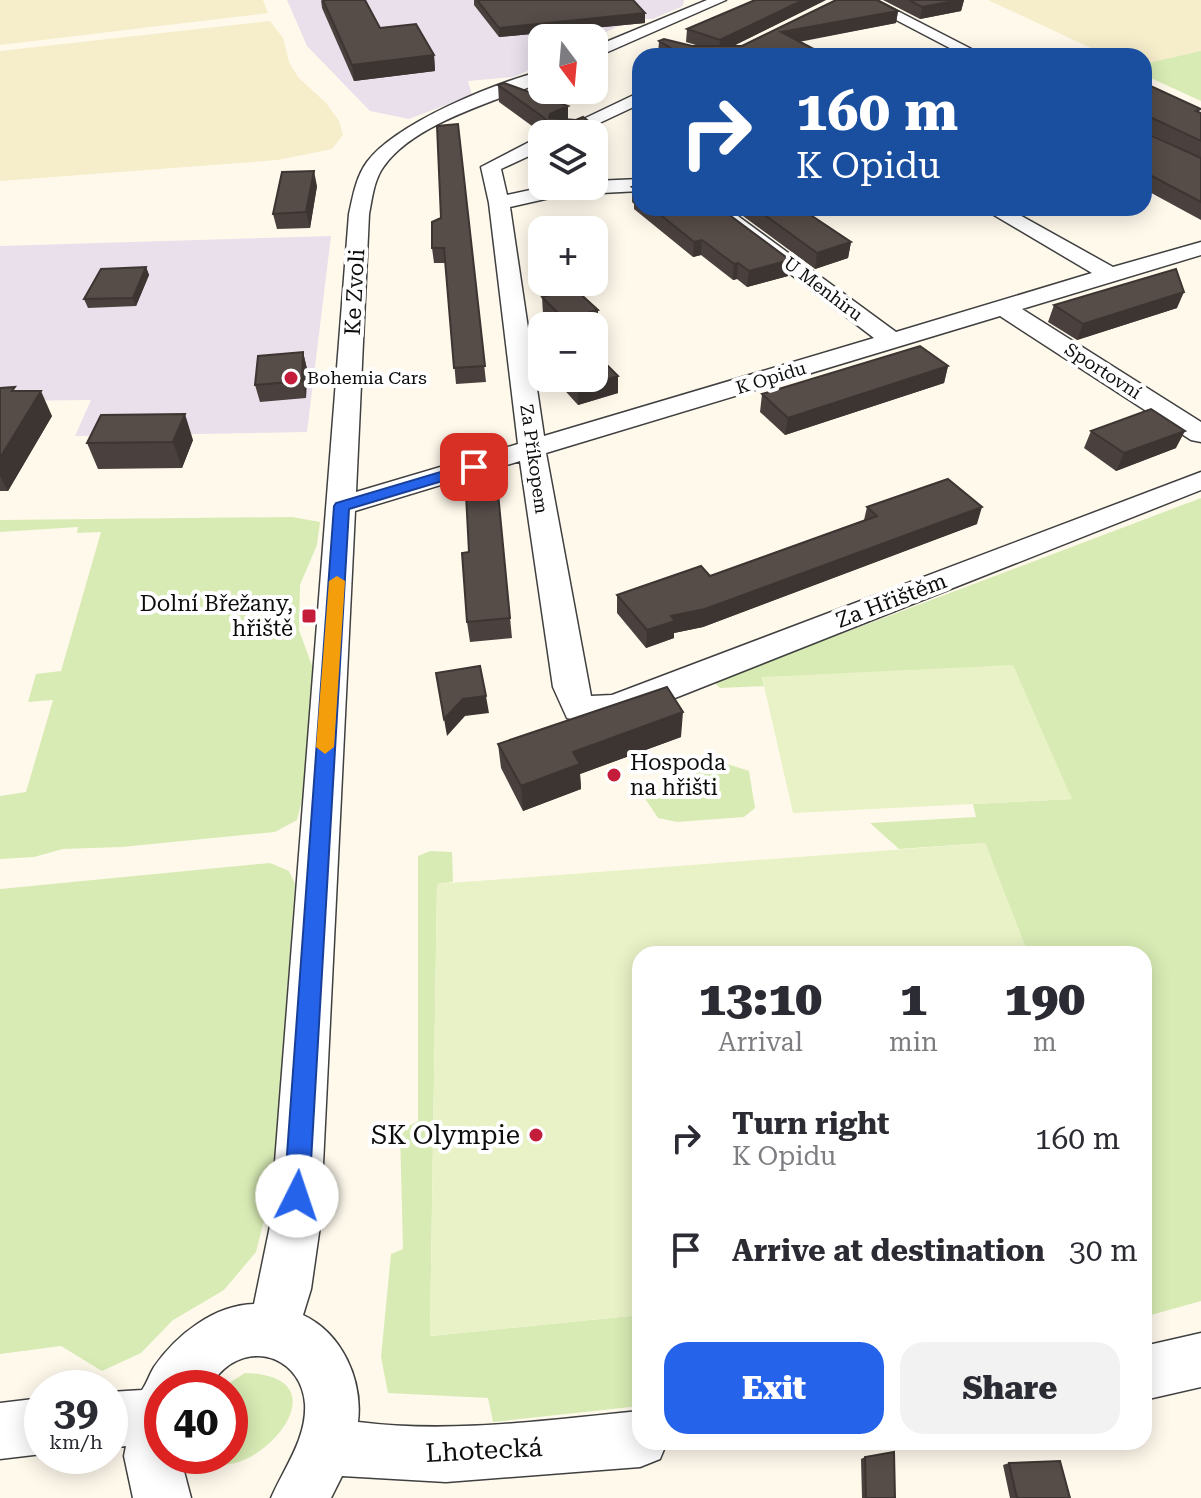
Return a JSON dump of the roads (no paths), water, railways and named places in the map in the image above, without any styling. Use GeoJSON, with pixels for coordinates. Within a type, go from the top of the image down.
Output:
{"type":"FeatureCollection","features":[{"type":"Feature","properties":{"kind":"street"},"geometry":{"type":"LineString","coordinates":[[608,47],[719,0]]}},
{"type":"Feature","properties":{"kind":"street"},"geometry":{"type":"LineString","coordinates":[[865,0],[961,48]]}},
{"type":"Feature","properties":{"kind":"street"},"geometry":{"type":"LineString","coordinates":[[633,36],[657,43]]}},
{"type":"Feature","properties":{"kind":"street","name":"Ke Zvoli"},"geometry":{"type":"LineString","coordinates":[[273,1328],[285,1289],[295,1226],[357,232],[366,181],[377,161],[414,131],[528,82]]}},
{"type":"Feature","properties":{"kind":"street"},"geometry":{"type":"LineString","coordinates":[[591,120],[632,101]]}},
{"type":"Feature","properties":{"kind":"street","name":"Za Příkopem"},"geometry":{"type":"LineString","coordinates":[[528,150],[491,167],[499,203],[532,450],[570,687],[579,709]]}},
{"type":"Feature","properties":{"kind":"street"},"geometry":{"type":"LineString","coordinates":[[499,203],[563,189],[632,185]]}},
{"type":"Feature","properties":{"kind":"street","name":"U Menhiru"},"geometry":{"type":"LineString","coordinates":[[725,216],[893,341]]}},
{"type":"Feature","properties":{"kind":"street"},"geometry":{"type":"LineString","coordinates":[[1006,216],[1111,275]]}},
{"type":"Feature","properties":{"kind":"street","name":"K Opidu"},"geometry":{"type":"LineString","coordinates":[[341,506],[1201,248]]}},
{"type":"Feature","properties":{"kind":"street","name":"Sportovní"},"geometry":{"type":"LineString","coordinates":[[1004,308],[1201,434]]}},
{"type":"Feature","properties":{"kind":"street","name":"Za Hřištěm"},"geometry":{"type":"LineString","coordinates":[[579,709],[615,708],[1201,480]]}},
{"type":"Feature","properties":{"kind":"street"},"geometry":{"type":"LineString","coordinates":[[184,1370],[219,1340],[246,1330],[273,1328],[295,1336],[313,1350],[329,1376],[334,1409],[329,1446],[317,1475],[300,1498]]}},
{"type":"Feature","properties":{"kind":"street"},"geometry":{"type":"LineString","coordinates":[[1152,1371],[1200,1361]]}},
{"type":"Feature","properties":{"kind":"street"},"geometry":{"type":"LineString","coordinates":[[0,1431],[24,1428]]}},
{"type":"Feature","properties":{"kind":"street","name":"Lhotecká"},"geometry":{"type":"LineString","coordinates":[[329,1446],[364,1452],[435,1456],[632,1440]]}},
{"type":"Feature","properties":{"kind":"street"},"geometry":{"type":"LineString","coordinates":[[156,1474],[162,1498]]}},
{"type":"Feature","properties":{"kind":"place","name":"Bohemia Cars"},"geometry":{"type":"Point","coordinates":[291,378]}},
{"type":"Feature","properties":{"kind":"place","name":"Dolní Břežany, hřiště"},"geometry":{"type":"Point","coordinates":[309,616]}},
{"type":"Feature","properties":{"kind":"place","name":"Hospoda na hřišti"},"geometry":{"type":"Point","coordinates":[614,775]}},
{"type":"Feature","properties":{"kind":"place","name":"SK Olympie"},"geometry":{"type":"Point","coordinates":[536,1135]}}]}
